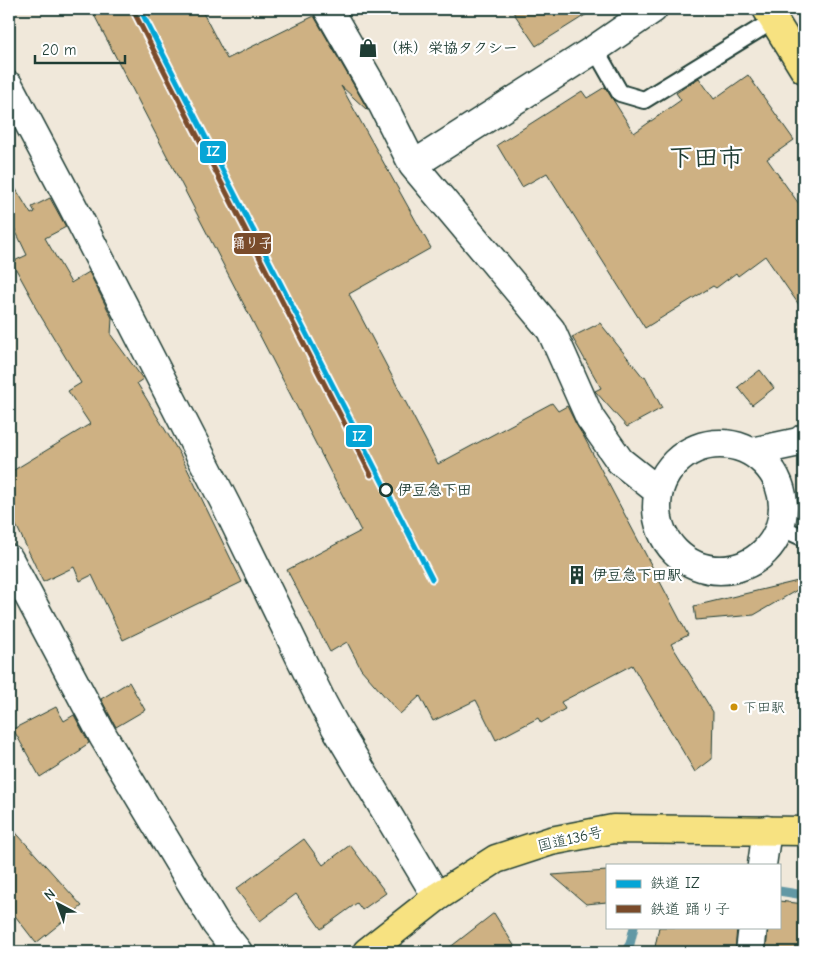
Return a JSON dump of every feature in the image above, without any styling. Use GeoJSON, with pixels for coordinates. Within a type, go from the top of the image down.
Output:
{"type":"FeatureCollection","features":[{"type":"Feature","properties":{"kind":"highway"},"geometry":{"type":"LineString","coordinates":[[771,15],[804,69]]}},
{"type":"Feature","properties":{"kind":"highway","name":"国道136号"},"geometry":{"type":"LineString","coordinates":[[367,952],[437,898],[496,860],[551,841],[613,829],[804,831]]}},
{"type":"Feature","properties":{"kind":"street"},"geometry":{"type":"LineString","coordinates":[[328,9],[383,105],[414,165],[551,330],[590,418],[620,461],[658,491]]}},
{"type":"Feature","properties":{"kind":"street"},"geometry":{"type":"LineString","coordinates":[[414,165],[595,49],[653,9]]}},
{"type":"Feature","properties":{"kind":"street"},"geometry":{"type":"LineString","coordinates":[[9,86],[227,507],[322,702],[437,898]]}},
{"type":"Feature","properties":{"kind":"street"},"geometry":{"type":"LineString","coordinates":[[752,452],[799,442],[804,438]]}},
{"type":"Feature","properties":{"kind":"street"},"geometry":{"type":"LineString","coordinates":[[781,522],[783,498],[777,479],[767,464],[752,452],[737,446],[720,444],[703,446],[688,452],[675,462],[664,476],[658,491],[657,516],[665,539],[680,557],[702,568],[726,570],[750,563],[769,548],[781,522],[804,495]]}},
{"type":"Feature","properties":{"kind":"street"},"geometry":{"type":"LineString","coordinates":[[9,559],[103,736],[216,924],[238,952]]}},
{"type":"Feature","properties":{"kind":"street"},"geometry":{"type":"LineString","coordinates":[[762,864],[767,830]]}},
{"type":"Feature","properties":{"kind":"street"},"geometry":{"type":"LineString","coordinates":[[750,952],[753,928]]}},
{"type":"Feature","properties":{"kind":"lane"},"geometry":{"type":"LineString","coordinates":[[595,49],[620,93],[644,100],[771,15]]}},
{"type":"Feature","properties":{"kind":"lane"},"geometry":{"type":"LineString","coordinates":[[781,522],[804,538]]}},
{"type":"Feature","properties":{"kind":"building"},"geometry":{"type":"Polygon","coordinates":[[[91,9],[201,9],[227,59],[314,16],[368,110],[341,86],[431,248],[349,294],[438,464],[552,403],[558,411],[567,406],[688,635],[671,644],[713,712],[712,759],[695,772],[632,665],[561,702],[565,709],[541,723],[538,718],[496,740],[476,700],[433,721],[420,696],[400,714],[361,669],[347,642],[330,652],[287,570],[361,531],[91,9]]]}},
{"type":"Feature","properties":{"kind":"building"},"geometry":{"type":"Polygon","coordinates":[[[511,9],[595,9],[536,46],[511,9]]]}},
{"type":"Feature","properties":{"kind":"building"},"geometry":{"type":"Polygon","coordinates":[[[748,75],[794,140],[767,159],[804,211],[804,312],[765,256],[738,276],[736,273],[716,288],[713,286],[645,328],[547,173],[522,187],[497,145],[582,91],[587,98],[605,87],[634,133],[681,100],[676,93],[699,78],[714,99],[748,75]]]}},
{"type":"Feature","properties":{"kind":"building"},"geometry":{"type":"Polygon","coordinates":[[[14,186],[31,214],[35,212],[32,207],[50,198],[66,227],[45,238],[71,283],[89,272],[112,318],[111,335],[143,379],[137,383],[181,456],[242,582],[123,640],[92,575],[80,581],[74,567],[43,582],[9,514],[9,473],[90,424],[68,391],[81,383],[34,305],[12,262],[27,255],[9,217],[9,188],[14,186]]]}},
{"type":"Feature","properties":{"kind":"building"},"geometry":{"type":"Polygon","coordinates":[[[600,323],[643,377],[645,376],[662,408],[627,427],[595,391],[601,388],[572,337],[600,323]]]}},
{"type":"Feature","properties":{"kind":"building"},"geometry":{"type":"Polygon","coordinates":[[[760,370],[774,388],[752,405],[738,387],[760,370]]]}},
{"type":"Feature","properties":{"kind":"building"},"geometry":{"type":"Polygon","coordinates":[[[802,580],[804,586],[754,615],[696,620],[694,606],[802,580]]]}},
{"type":"Feature","properties":{"kind":"building"},"geometry":{"type":"Polygon","coordinates":[[[129,682],[145,710],[116,727],[101,699],[129,682]]]}},
{"type":"Feature","properties":{"kind":"building"},"geometry":{"type":"Polygon","coordinates":[[[56,707],[64,721],[74,715],[89,743],[80,749],[81,751],[40,777],[13,729],[56,707]]]}},
{"type":"Feature","properties":{"kind":"building"},"geometry":{"type":"Polygon","coordinates":[[[9,825],[82,906],[36,943],[9,908],[9,825]]]}},
{"type":"Feature","properties":{"kind":"building"},"geometry":{"type":"Polygon","coordinates":[[[304,839],[323,865],[350,845],[386,893],[362,910],[357,903],[321,929],[296,894],[260,921],[236,889],[304,839]]]}},
{"type":"Feature","properties":{"kind":"building"},"geometry":{"type":"Polygon","coordinates":[[[606,871],[606,902],[586,904],[552,875],[606,871]]]}},
{"type":"Feature","properties":{"kind":"building"},"geometry":{"type":"Polygon","coordinates":[[[780,901],[804,904],[804,952],[766,952],[768,928],[780,928],[780,901]]]}},
{"type":"Feature","properties":{"kind":"building"},"geometry":{"type":"Polygon","coordinates":[[[494,913],[518,952],[444,952],[494,913]]]}},
{"type":"Feature","properties":{"kind":"building"},"geometry":{"type":"Polygon","coordinates":[[[659,928],[737,928],[735,952],[654,952],[659,928]]]}},
{"type":"Feature","properties":{"kind":"waterway"},"geometry":{"type":"LineString","coordinates":[[780,891],[804,895]]}},
{"type":"Feature","properties":{"kind":"waterway"},"geometry":{"type":"LineString","coordinates":[[625,952],[630,944],[634,928]]}},
{"type":"Feature","properties":{"kind":"rail line","name":"IZ"},"geometry":{"type":"LineString","coordinates":[[140,9],[432,579]]}},
{"type":"Feature","properties":{"kind":"rail line","name":"踊り子"},"geometry":{"type":"LineString","coordinates":[[134,12],[371,475]]}},
{"type":"Feature","properties":{"kind":"place","name":"（株）栄協タクシー"},"geometry":{"type":"Point","coordinates":[368,48]}},
{"type":"Feature","properties":{"kind":"place","name":"伊豆急下田"},"geometry":{"type":"Point","coordinates":[386,490]}},
{"type":"Feature","properties":{"kind":"place","name":"伊豆急下田駅"},"geometry":{"type":"Point","coordinates":[577,575]}},
{"type":"Feature","properties":{"kind":"place","name":"下田駅"},"geometry":{"type":"Point","coordinates":[734,707]}},
{"type":"Feature","properties":{"kind":"district","name":"下田市"},"geometry":{"type":"Point","coordinates":[706,157]}}]}
